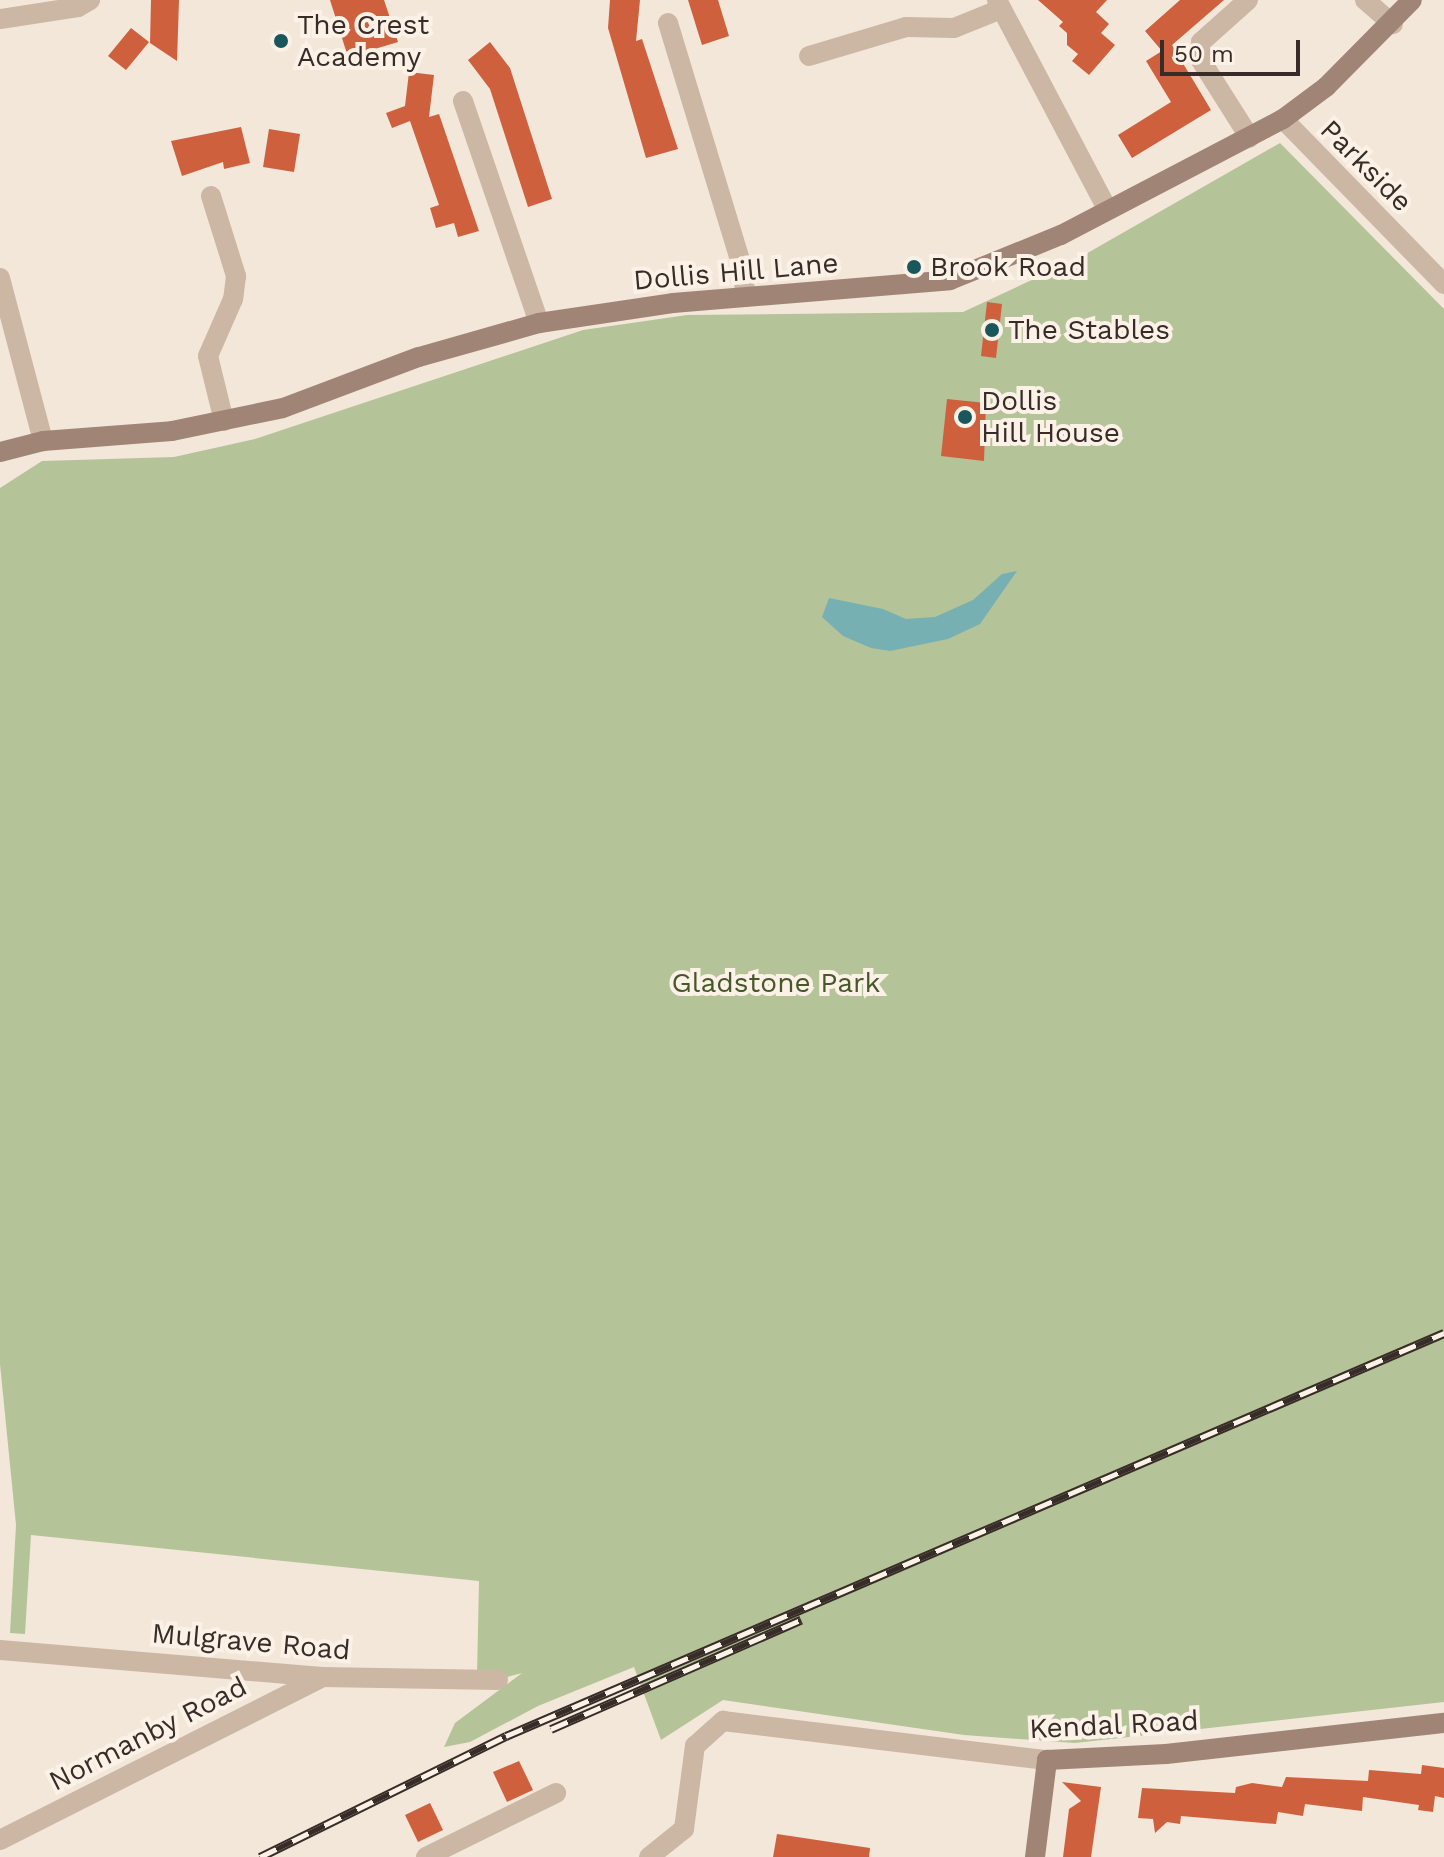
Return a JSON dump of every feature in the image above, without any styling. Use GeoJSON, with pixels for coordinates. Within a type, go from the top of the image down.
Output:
{"type":"FeatureCollection","features":[{"type":"Feature","properties":{"kind":"street"},"geometry":{"type":"LineString","coordinates":[[0,19],[78,7],[90,0]]}},
{"type":"Feature","properties":{"kind":"street"},"geometry":{"type":"LineString","coordinates":[[1248,0],[1201,42],[1200,59],[1250,138]]}},
{"type":"Feature","properties":{"kind":"street"},"geometry":{"type":"LineString","coordinates":[[1365,0],[1393,24]]}},
{"type":"Feature","properties":{"kind":"street","name":"Dollis Hill Lane"},"geometry":{"type":"LineString","coordinates":[[0,452],[43,441],[172,431],[283,408],[419,357],[539,323],[746,297],[950,280],[1061,235],[1283,119],[1393,24],[1412,0]]}},
{"type":"Feature","properties":{"kind":"street"},"geometry":{"type":"LineString","coordinates":[[809,56],[906,27],[954,28],[999,4],[1107,209]]}},
{"type":"Feature","properties":{"kind":"street"},"geometry":{"type":"LineString","coordinates":[[668,23],[742,266],[746,297]]}},
{"type":"Feature","properties":{"kind":"street"},"geometry":{"type":"LineString","coordinates":[[463,101],[539,323]]}},
{"type":"Feature","properties":{"kind":"street","name":"Parkside"},"geometry":{"type":"LineString","coordinates":[[1283,119],[1444,284]]}},
{"type":"Feature","properties":{"kind":"street"},"geometry":{"type":"LineString","coordinates":[[211,196],[236,276],[233,299],[208,356],[224,421]]}},
{"type":"Feature","properties":{"kind":"street"},"geometry":{"type":"LineString","coordinates":[[0,278],[43,441]]}},
{"type":"Feature","properties":{"kind":"street","name":"Mulgrave Road"},"geometry":{"type":"LineString","coordinates":[[0,1650],[322,1677],[498,1680]]}},
{"type":"Feature","properties":{"kind":"street","name":"Normanby Road"},"geometry":{"type":"LineString","coordinates":[[0,1840],[322,1677]]}},
{"type":"Feature","properties":{"kind":"street","name":"Kendal Road"},"geometry":{"type":"LineString","coordinates":[[658,1855],[684,1829],[698,1740],[735,1719],[1047,1760],[1166,1754],[1444,1723]]}},
{"type":"Feature","properties":{"kind":"street"},"geometry":{"type":"LineString","coordinates":[[1035,1857],[1047,1760]]}},
{"type":"Feature","properties":{"kind":"street"},"geometry":{"type":"LineString","coordinates":[[426,1857],[556,1793]]}},
{"type":"Feature","properties":{"kind":"green space","name":"Gladstone Park"},"geometry":{"type":"Polygon","coordinates":[[[1280,143],[1444,309],[1444,1702],[1075,1743],[964,1735],[723,1700],[661,1740],[634,1667],[538,1706],[470,1742],[444,1747],[455,1723],[522,1673],[496,1680],[477,1675],[479,1581],[31,1535],[25,1634],[10,1633],[16,1525],[0,1364],[0,488],[42,461],[174,457],[255,439],[583,330],[687,315],[963,312],[1077,259],[1280,143]]]}},
{"type":"Feature","properties":{"kind":"water"},"geometry":{"type":"Polygon","coordinates":[[[1017,571],[980,624],[948,639],[890,651],[871,648],[843,636],[822,617],[829,598],[883,609],[906,619],[935,617],[973,600],[1002,574],[1017,571]]]}},
{"type":"Feature","properties":{"kind":"building"},"geometry":{"type":"Polygon","coordinates":[[[151,0],[179,0],[177,61],[150,43],[151,0]]]}},
{"type":"Feature","properties":{"kind":"building"},"geometry":{"type":"Polygon","coordinates":[[[330,0],[384,0],[398,42],[348,57],[330,0]]]}},
{"type":"Feature","properties":{"kind":"building"},"geometry":{"type":"Polygon","coordinates":[[[610,0],[640,0],[636,41],[642,39],[678,149],[646,158],[608,28],[610,0]]]}},
{"type":"Feature","properties":{"kind":"building"},"geometry":{"type":"Polygon","coordinates":[[[688,0],[718,0],[729,36],[702,45],[688,0]]]}},
{"type":"Feature","properties":{"kind":"building"},"geometry":{"type":"Polygon","coordinates":[[[1038,0],[1107,0],[1096,12],[1109,24],[1101,33],[1115,45],[1089,75],[1072,61],[1078,54],[1067,45],[1067,33],[1059,26],[1063,22],[1038,0]]]}},
{"type":"Feature","properties":{"kind":"building"},"geometry":{"type":"Polygon","coordinates":[[[1180,0],[1224,0],[1172,45],[1211,110],[1132,158],[1118,135],[1171,102],[1146,61],[1162,51],[1145,31],[1180,0]]]}},
{"type":"Feature","properties":{"kind":"building"},"geometry":{"type":"Polygon","coordinates":[[[131,28],[149,42],[126,70],[108,56],[131,28]]]}},
{"type":"Feature","properties":{"kind":"building"},"geometry":{"type":"Polygon","coordinates":[[[490,42],[510,68],[552,199],[528,207],[490,89],[468,60],[490,42]]]}},
{"type":"Feature","properties":{"kind":"building"},"geometry":{"type":"Polygon","coordinates":[[[409,72],[434,75],[429,117],[439,114],[479,231],[458,237],[454,223],[436,228],[430,208],[439,205],[410,121],[392,128],[386,113],[405,106],[409,72]]]}},
{"type":"Feature","properties":{"kind":"building"},"geometry":{"type":"Polygon","coordinates":[[[241,127],[250,163],[224,169],[223,162],[182,176],[171,141],[241,127]]]}},
{"type":"Feature","properties":{"kind":"building"},"geometry":{"type":"Polygon","coordinates":[[[269,129],[300,134],[294,172],[263,167],[269,129]]]}},
{"type":"Feature","properties":{"kind":"building","name":"The Stables"},"geometry":{"type":"Polygon","coordinates":[[[987,302],[1002,304],[996,358],[981,356],[987,302]]]}},
{"type":"Feature","properties":{"kind":"building","name":"Dollis Hill House"},"geometry":{"type":"Polygon","coordinates":[[[947,399],[986,403],[984,461],[941,456],[947,399]]]}},
{"type":"Feature","properties":{"kind":"building"},"geometry":{"type":"Polygon","coordinates":[[[519,1761],[533,1790],[507,1802],[493,1772],[519,1761]]]}},
{"type":"Feature","properties":{"kind":"building"},"geometry":{"type":"Polygon","coordinates":[[[1422,1765],[1444,1768],[1444,1798],[1435,1796],[1433,1812],[1418,1810],[1419,1805],[1363,1797],[1362,1811],[1305,1804],[1303,1816],[1278,1812],[1276,1824],[1181,1816],[1180,1824],[1167,1822],[1155,1833],[1153,1819],[1138,1818],[1142,1788],[1235,1793],[1236,1787],[1252,1783],[1282,1787],[1286,1777],[1368,1781],[1369,1770],[1421,1774],[1422,1765]]]}},
{"type":"Feature","properties":{"kind":"building"},"geometry":{"type":"Polygon","coordinates":[[[1062,1782],[1101,1787],[1091,1857],[1063,1857],[1069,1809],[1081,1801],[1062,1782]]]}},
{"type":"Feature","properties":{"kind":"building"},"geometry":{"type":"Polygon","coordinates":[[[430,1803],[443,1830],[418,1842],[405,1815],[430,1803]]]}},
{"type":"Feature","properties":{"kind":"building"},"geometry":{"type":"Polygon","coordinates":[[[777,1834],[870,1848],[869,1857],[773,1857],[777,1834]]]}},
{"type":"Feature","properties":{"kind":"railway"},"geometry":{"type":"LineString","coordinates":[[260,1857],[506,1736],[1444,1333]]}},
{"type":"Feature","properties":{"kind":"railway"},"geometry":{"type":"LineString","coordinates":[[551,1729],[801,1620]]}},
{"type":"Feature","properties":{"kind":"place","name":"The Crest Academy"},"geometry":{"type":"Point","coordinates":[281,41]}},
{"type":"Feature","properties":{"kind":"place","name":"Brook Road"},"geometry":{"type":"Point","coordinates":[914,267]}},
{"type":"Feature","properties":{"kind":"place","name":"The Stables"},"geometry":{"type":"Point","coordinates":[992,330]}},
{"type":"Feature","properties":{"kind":"place","name":"Dollis Hill House"},"geometry":{"type":"Point","coordinates":[965,417]}}]}
